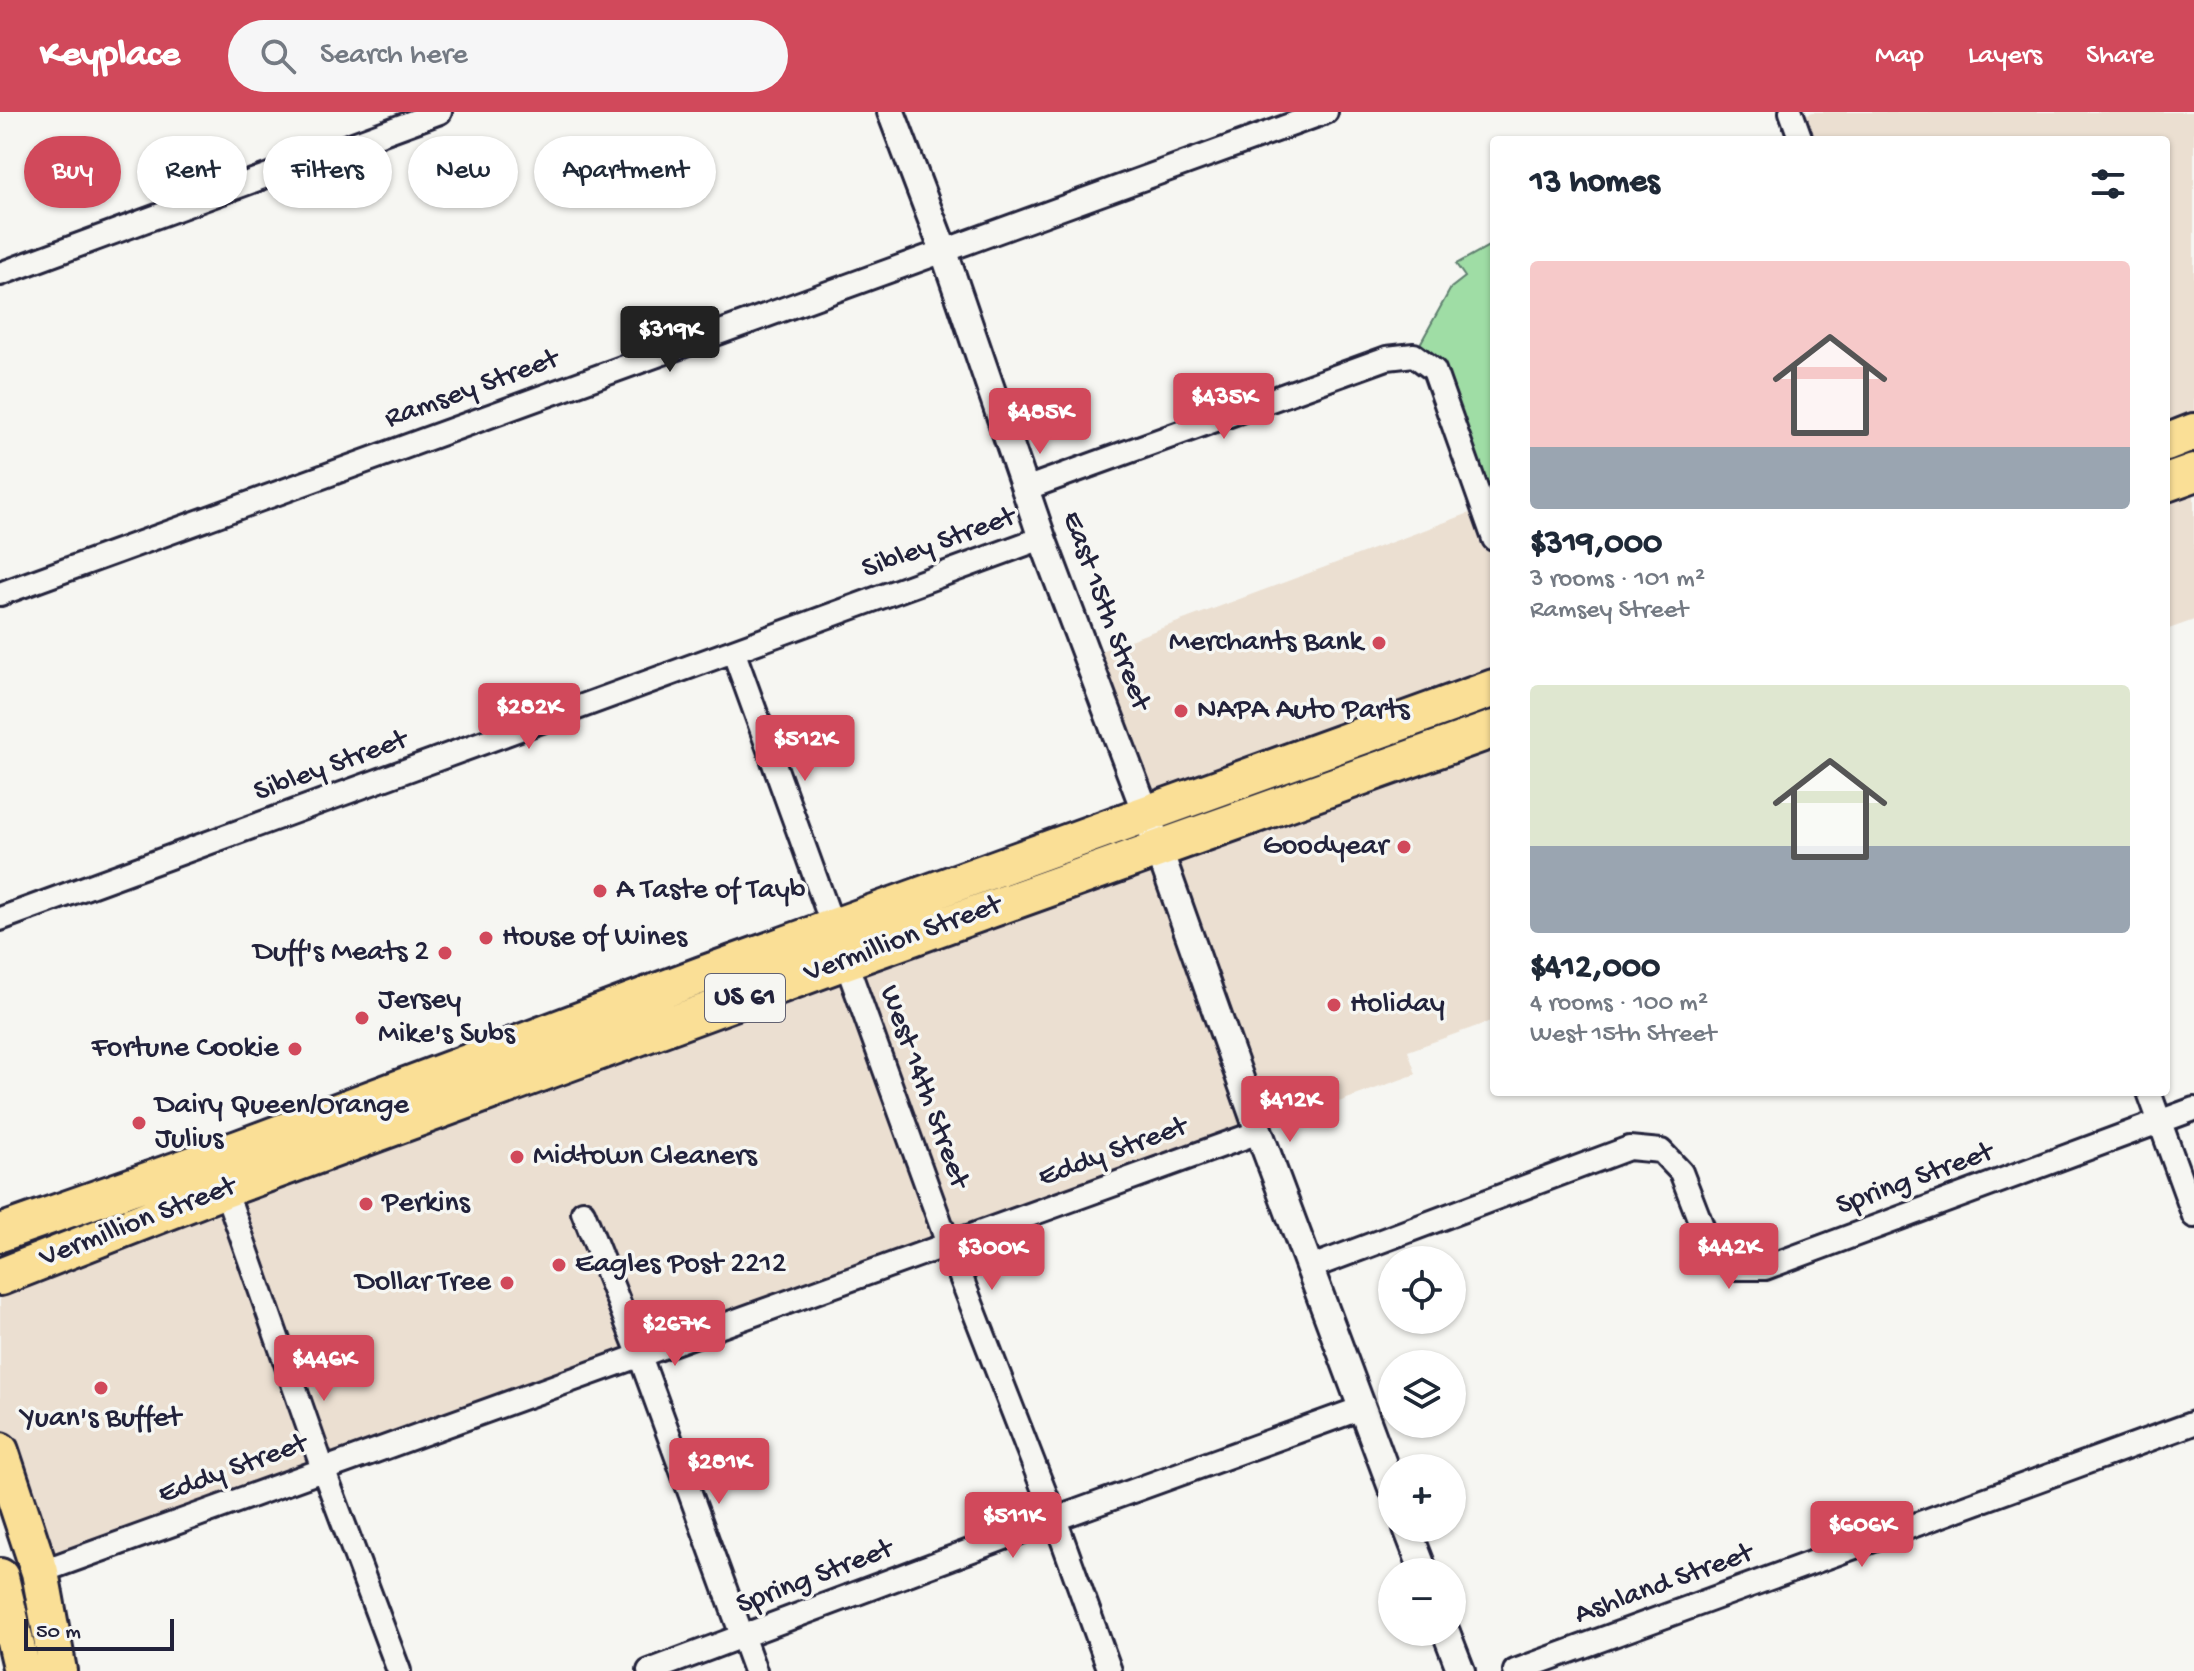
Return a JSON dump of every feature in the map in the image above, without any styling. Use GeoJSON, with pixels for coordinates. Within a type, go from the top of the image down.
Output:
{"type":"FeatureCollection","features":[{"type":"Feature","properties":{"kind":"highway"},"geometry":{"type":"LineString","coordinates":[[2170,441],[2194,432]]}},
{"type":"Feature","properties":{"kind":"highway"},"geometry":{"type":"LineString","coordinates":[[2170,482],[2194,473]]}},
{"type":"Feature","properties":{"kind":"highway","name":"Vermillion Street"},"geometry":{"type":"LineString","coordinates":[[1152,832],[1490,690]]}},
{"type":"Feature","properties":{"kind":"highway","name":"Vermillion Street"},"geometry":{"type":"LineString","coordinates":[[0,1233],[838,944],[1152,832],[1490,730]]}},
{"type":"Feature","properties":{"kind":"highway","name":"Vermillion Street"},"geometry":{"type":"LineString","coordinates":[[0,1277],[838,944]]}},
{"type":"Feature","properties":{"kind":"highway"},"geometry":{"type":"LineString","coordinates":[[0,1451],[40,1572],[58,1671]]}},
{"type":"Feature","properties":{"kind":"highway"},"geometry":{"type":"LineString","coordinates":[[0,1577],[22,1671]]}},
{"type":"Feature","properties":{"kind":"street"},"geometry":{"type":"LineString","coordinates":[[0,274],[440,112]]}},
{"type":"Feature","properties":{"kind":"street","name":"East 15th Street"},"geometry":{"type":"LineString","coordinates":[[891,112],[943,249],[1042,538],[1379,1454]]}},
{"type":"Feature","properties":{"kind":"street","name":"Ramsey Street"},"geometry":{"type":"LineString","coordinates":[[0,594],[1326,112]]}},
{"type":"Feature","properties":{"kind":"street"},"geometry":{"type":"LineString","coordinates":[[1791,112],[1800,136]]}},
{"type":"Feature","properties":{"kind":"street"},"geometry":{"type":"LineString","coordinates":[[1025,489],[1387,358],[1414,355],[1434,370],[1490,528]]}},
{"type":"Feature","properties":{"kind":"street","name":"Sibley Street"},"geometry":{"type":"LineString","coordinates":[[0,919],[1042,538]]}},
{"type":"Feature","properties":{"kind":"street","name":"West 14th Street"},"geometry":{"type":"LineString","coordinates":[[734,653],[948,1244],[1055,1519],[1110,1671]]}},
{"type":"Feature","properties":{"kind":"street"},"geometry":{"type":"LineString","coordinates":[[2150,1096],[2194,1216]]}},
{"type":"Feature","properties":{"kind":"street","name":"Spring Street"},"geometry":{"type":"LineString","coordinates":[[1309,1268],[1629,1148],[1661,1151],[1681,1172],[1710,1247],[1733,1268],[1765,1268],[2194,1109]]}},
{"type":"Feature","properties":{"kind":"street","name":"Eddy Street"},"geometry":{"type":"LineString","coordinates":[[40,1572],[1259,1132]]}},
{"type":"Feature","properties":{"kind":"street"},"geometry":{"type":"LineString","coordinates":[[202,1161],[225,1189],[323,1469],[399,1671]]}},
{"type":"Feature","properties":{"kind":"street"},"geometry":{"type":"LineString","coordinates":[[583,1212],[640,1356],[755,1671]]}},
{"type":"Feature","properties":{"kind":"street","name":"Spring Street"},"geometry":{"type":"LineString","coordinates":[[649,1671],[1362,1408]]}},
{"type":"Feature","properties":{"kind":"street","name":"Ashland Street"},"geometry":{"type":"LineString","coordinates":[[1515,1671],[2194,1423]]}},
{"type":"Feature","properties":{"kind":"street"},"geometry":{"type":"LineString","coordinates":[[1451,1646],[1461,1671]]}},
{"type":"Feature","properties":{"kind":"shaded area"},"geometry":{"type":"Polygon","coordinates":[[[1813,112],[2194,112],[2194,432],[2170,441],[2170,136],[1799,136],[1793,119],[1813,112]]]}},
{"type":"Feature","properties":{"kind":"shaded area"},"geometry":{"type":"Polygon","coordinates":[[[2194,473],[2194,620],[2170,629],[2170,482],[2194,473]]]}},
{"type":"Feature","properties":{"kind":"shaded area"},"geometry":{"type":"Polygon","coordinates":[[[1483,508],[1490,528],[1490,1021],[1408,1051],[1416,1074],[40,1572],[0,1451],[0,1233],[1146,816],[1087,656],[1483,508]]]}},
{"type":"Feature","properties":{"kind":"green space"},"geometry":{"type":"Polygon","coordinates":[[[1490,245],[1490,528],[1434,370],[1414,355],[1451,288],[1465,277],[1456,264],[1490,245]]]}},
{"type":"Feature","properties":{"kind":"place","name":"Merchants Bank"},"geometry":{"type":"Point","coordinates":[1379,643]}},
{"type":"Feature","properties":{"kind":"place","name":"NAPA Auto Parts"},"geometry":{"type":"Point","coordinates":[1181,711]}},
{"type":"Feature","properties":{"kind":"place","name":"Goodyear"},"geometry":{"type":"Point","coordinates":[1404,847]}},
{"type":"Feature","properties":{"kind":"place","name":"A Taste of Tayb"},"geometry":{"type":"Point","coordinates":[600,891]}},
{"type":"Feature","properties":{"kind":"place","name":"House of Wines"},"geometry":{"type":"Point","coordinates":[486,938]}},
{"type":"Feature","properties":{"kind":"place","name":"Duff's Meats 2"},"geometry":{"type":"Point","coordinates":[445,953]}},
{"type":"Feature","properties":{"kind":"place","name":"Holiday"},"geometry":{"type":"Point","coordinates":[1334,1005]}},
{"type":"Feature","properties":{"kind":"place","name":"Jersey Mike's Subs"},"geometry":{"type":"Point","coordinates":[362,1018]}},
{"type":"Feature","properties":{"kind":"place","name":"Fortune Cookie"},"geometry":{"type":"Point","coordinates":[295,1049]}},
{"type":"Feature","properties":{"kind":"place","name":"Dairy Queen/Orange Julius"},"geometry":{"type":"Point","coordinates":[139,1123]}},
{"type":"Feature","properties":{"kind":"place","name":"Midtown Cleaners"},"geometry":{"type":"Point","coordinates":[517,1157]}},
{"type":"Feature","properties":{"kind":"place","name":"Perkins"},"geometry":{"type":"Point","coordinates":[366,1204]}},
{"type":"Feature","properties":{"kind":"place","name":"Eagles Post 2212"},"geometry":{"type":"Point","coordinates":[559,1265]}},
{"type":"Feature","properties":{"kind":"place","name":"Dollar Tree"},"geometry":{"type":"Point","coordinates":[507,1283]}},
{"type":"Feature","properties":{"kind":"place","name":"Yuan's Buffet"},"geometry":{"type":"Point","coordinates":[101,1388]}}]}
